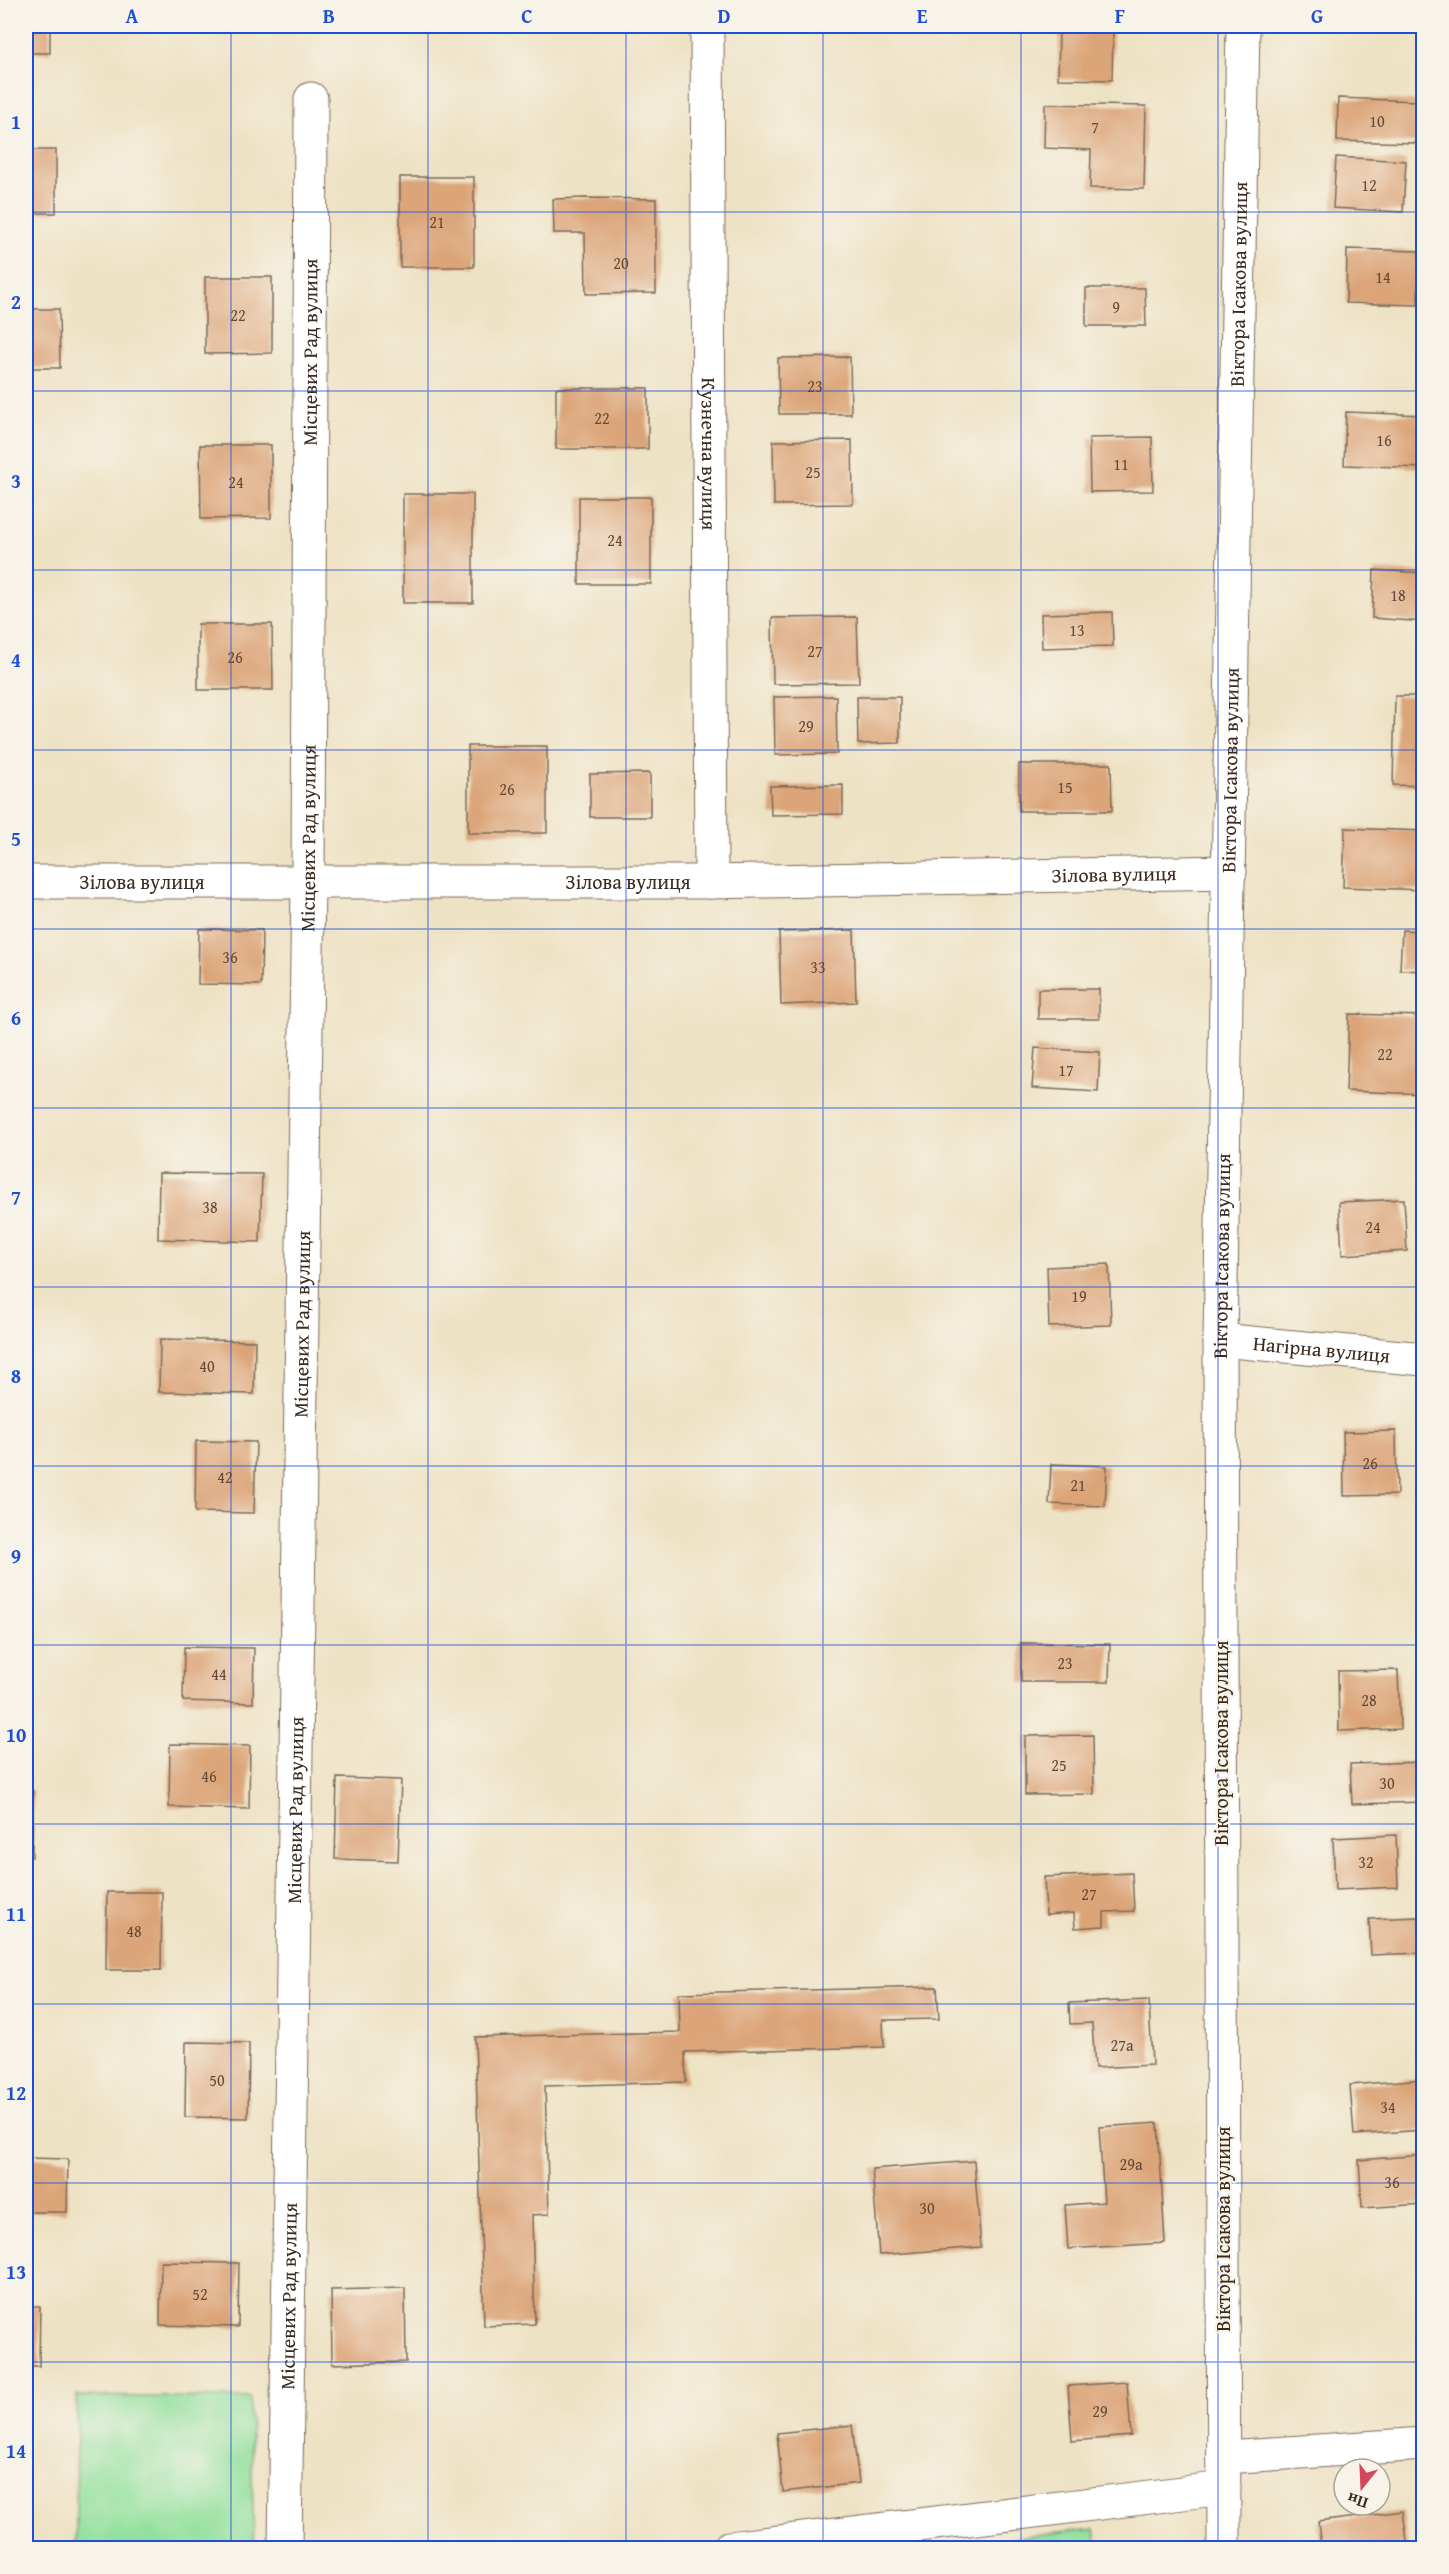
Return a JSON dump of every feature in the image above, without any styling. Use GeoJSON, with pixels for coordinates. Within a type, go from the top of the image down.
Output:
{"type":"FeatureCollection","features":[{"type":"Feature","properties":{"kind":"street","name":"Кузнечна вулиця"},"geometry":{"type":"LineString","coordinates":[[707,26],[711,882]]}},
{"type":"Feature","properties":{"kind":"street","name":"Віктора Ісакова вулиця"},"geometry":{"type":"LineString","coordinates":[[1224,2548],[1220,1341],[1243,26]]}},
{"type":"Feature","properties":{"kind":"street","name":"Місцевих Рад вулиця"},"geometry":{"type":"LineString","coordinates":[[285,2548],[308,883],[311,99]]}},
{"type":"Feature","properties":{"kind":"street","name":"Зілова вулиця"},"geometry":{"type":"LineString","coordinates":[[26,882],[711,882],[1230,872]]}},
{"type":"Feature","properties":{"kind":"street","name":"Нагірна вулиця"},"geometry":{"type":"LineString","coordinates":[[1220,1341],[1424,1359]]}},
{"type":"Feature","properties":{"kind":"street"},"geometry":{"type":"LineString","coordinates":[[729,2548],[1424,2444]]}},
{"type":"Feature","properties":{"kind":"green space"},"geometry":{"type":"Polygon","coordinates":[[[77,2396],[250,2398],[254,2548],[76,2548],[77,2396]]]}},
{"type":"Feature","properties":{"kind":"green space"},"geometry":{"type":"Polygon","coordinates":[[[1094,2529],[1097,2548],[925,2548],[1094,2529]]]}},
{"type":"Feature","properties":{"kind":"building"},"geometry":{"type":"Polygon","coordinates":[[[26,26],[50,26],[50,53],[26,53],[26,26]]]}},
{"type":"Feature","properties":{"kind":"building"},"geometry":{"type":"Polygon","coordinates":[[[1059,31],[1113,32],[1112,80],[1058,79],[1059,31]]]}},
{"type":"Feature","properties":{"kind":"building"},"geometry":{"type":"Polygon","coordinates":[[[1338,98],[1417,101],[1416,143],[1337,141],[1338,98]]]}},
{"type":"Feature","properties":{"kind":"building"},"geometry":{"type":"Polygon","coordinates":[[[1045,104],[1146,106],[1144,189],[1090,188],[1091,150],[1044,148],[1045,104]]]}},
{"type":"Feature","properties":{"kind":"building"},"geometry":{"type":"Polygon","coordinates":[[[26,150],[56,150],[56,213],[26,213],[26,150]]]}},
{"type":"Feature","properties":{"kind":"building"},"geometry":{"type":"Polygon","coordinates":[[[1336,157],[1406,161],[1403,212],[1333,208],[1336,157]]]}},
{"type":"Feature","properties":{"kind":"building"},"geometry":{"type":"Polygon","coordinates":[[[400,177],[474,177],[474,267],[400,267],[400,177]]]}},
{"type":"Feature","properties":{"kind":"building"},"geometry":{"type":"Polygon","coordinates":[[[553,199],[656,199],[656,293],[586,294],[585,233],[554,233],[553,199]]]}},
{"type":"Feature","properties":{"kind":"building"},"geometry":{"type":"Polygon","coordinates":[[[1347,249],[1419,251],[1418,305],[1346,303],[1347,249]]]}},
{"type":"Feature","properties":{"kind":"building"},"geometry":{"type":"Polygon","coordinates":[[[205,277],[272,277],[272,353],[205,354],[205,277]]]}},
{"type":"Feature","properties":{"kind":"building"},"geometry":{"type":"Polygon","coordinates":[[[1086,288],[1145,288],[1146,326],[1086,326],[1086,288]]]}},
{"type":"Feature","properties":{"kind":"building"},"geometry":{"type":"Polygon","coordinates":[[[26,309],[59,309],[60,368],[26,368],[26,309]]]}},
{"type":"Feature","properties":{"kind":"building"},"geometry":{"type":"Polygon","coordinates":[[[850,357],[851,414],[779,414],[778,358],[850,357]]]}},
{"type":"Feature","properties":{"kind":"building"},"geometry":{"type":"Polygon","coordinates":[[[556,388],[648,388],[648,449],[556,449],[556,388]]]}},
{"type":"Feature","properties":{"kind":"building"},"geometry":{"type":"Polygon","coordinates":[[[1346,412],[1424,415],[1424,468],[1344,465],[1346,412]]]}},
{"type":"Feature","properties":{"kind":"building"},"geometry":{"type":"Polygon","coordinates":[[[1152,437],[1153,491],[1090,492],[1089,438],[1152,437]]]}},
{"type":"Feature","properties":{"kind":"building"},"geometry":{"type":"Polygon","coordinates":[[[852,440],[853,504],[774,505],[773,441],[852,440]]]}},
{"type":"Feature","properties":{"kind":"building"},"geometry":{"type":"Polygon","coordinates":[[[200,445],[271,445],[271,518],[201,519],[200,445]]]}},
{"type":"Feature","properties":{"kind":"building"},"geometry":{"type":"Polygon","coordinates":[[[403,494],[473,494],[473,603],[403,603],[403,494]]]}},
{"type":"Feature","properties":{"kind":"building"},"geometry":{"type":"Polygon","coordinates":[[[579,497],[651,497],[651,584],[579,584],[579,497]]]}},
{"type":"Feature","properties":{"kind":"building"},"geometry":{"type":"Polygon","coordinates":[[[1374,570],[1424,573],[1424,622],[1372,618],[1374,570]]]}},
{"type":"Feature","properties":{"kind":"building"},"geometry":{"type":"Polygon","coordinates":[[[1112,612],[1113,646],[1042,648],[1041,614],[1112,612]]]}},
{"type":"Feature","properties":{"kind":"building"},"geometry":{"type":"Polygon","coordinates":[[[857,617],[859,683],[773,684],[772,618],[857,617]]]}},
{"type":"Feature","properties":{"kind":"building"},"geometry":{"type":"Polygon","coordinates":[[[198,624],[272,624],[273,690],[198,690],[198,624]]]}},
{"type":"Feature","properties":{"kind":"building"},"geometry":{"type":"Polygon","coordinates":[[[836,696],[837,754],[775,755],[774,697],[836,696]]]}},
{"type":"Feature","properties":{"kind":"building"},"geometry":{"type":"Polygon","coordinates":[[[1395,696],[1424,696],[1424,786],[1393,785],[1395,696]]]}},
{"type":"Feature","properties":{"kind":"building"},"geometry":{"type":"Polygon","coordinates":[[[857,697],[900,697],[900,743],[858,744],[857,697]]]}},
{"type":"Feature","properties":{"kind":"building"},"geometry":{"type":"Polygon","coordinates":[[[468,746],[547,746],[547,833],[468,833],[468,746]]]}},
{"type":"Feature","properties":{"kind":"building"},"geometry":{"type":"Polygon","coordinates":[[[1019,764],[1111,764],[1112,811],[1019,811],[1019,764]]]}},
{"type":"Feature","properties":{"kind":"building"},"geometry":{"type":"Polygon","coordinates":[[[650,773],[650,817],[590,817],[590,774],[650,773]]]}},
{"type":"Feature","properties":{"kind":"building"},"geometry":{"type":"Polygon","coordinates":[[[843,785],[843,814],[771,815],[770,786],[843,785]]]}},
{"type":"Feature","properties":{"kind":"building"},"geometry":{"type":"Polygon","coordinates":[[[1345,828],[1424,831],[1424,890],[1343,887],[1345,828]]]}},
{"type":"Feature","properties":{"kind":"building"},"geometry":{"type":"Polygon","coordinates":[[[199,929],[262,930],[261,985],[198,984],[199,929]]]}},
{"type":"Feature","properties":{"kind":"building"},"geometry":{"type":"Polygon","coordinates":[[[854,930],[856,1002],[781,1005],[779,932],[854,930]]]}},
{"type":"Feature","properties":{"kind":"building"},"geometry":{"type":"Polygon","coordinates":[[[1402,930],[1424,931],[1424,971],[1400,970],[1402,930]]]}},
{"type":"Feature","properties":{"kind":"building"},"geometry":{"type":"Polygon","coordinates":[[[1038,989],[1099,989],[1099,1019],[1038,1019],[1038,989]]]}},
{"type":"Feature","properties":{"kind":"building"},"geometry":{"type":"Polygon","coordinates":[[[1349,1014],[1424,1016],[1424,1094],[1346,1091],[1349,1014]]]}},
{"type":"Feature","properties":{"kind":"building"},"geometry":{"type":"Polygon","coordinates":[[[1035,1048],[1100,1052],[1098,1092],[1032,1088],[1035,1048]]]}},
{"type":"Feature","properties":{"kind":"building"},"geometry":{"type":"Polygon","coordinates":[[[159,1173],[262,1174],[260,1242],[158,1239],[159,1173]]]}},
{"type":"Feature","properties":{"kind":"building"},"geometry":{"type":"Polygon","coordinates":[[[1404,1199],[1407,1251],[1342,1255],[1339,1202],[1404,1199]]]}},
{"type":"Feature","properties":{"kind":"building"},"geometry":{"type":"Polygon","coordinates":[[[1109,1264],[1111,1325],[1049,1327],[1047,1267],[1109,1264]]]}},
{"type":"Feature","properties":{"kind":"building"},"geometry":{"type":"Polygon","coordinates":[[[160,1339],[255,1341],[254,1394],[159,1392],[160,1339]]]}},
{"type":"Feature","properties":{"kind":"building"},"geometry":{"type":"Polygon","coordinates":[[[1396,1431],[1397,1495],[1344,1496],[1343,1432],[1396,1431]]]}},
{"type":"Feature","properties":{"kind":"building"},"geometry":{"type":"Polygon","coordinates":[[[196,1441],[256,1442],[254,1513],[195,1512],[196,1441]]]}},
{"type":"Feature","properties":{"kind":"building"},"geometry":{"type":"Polygon","coordinates":[[[1051,1464],[1107,1466],[1105,1506],[1049,1504],[1051,1464]]]}},
{"type":"Feature","properties":{"kind":"building"},"geometry":{"type":"Polygon","coordinates":[[[1021,1643],[1110,1644],[1109,1682],[1021,1682],[1021,1643]]]}},
{"type":"Feature","properties":{"kind":"building"},"geometry":{"type":"Polygon","coordinates":[[[184,1647],[254,1648],[253,1703],[183,1701],[184,1647]]]}},
{"type":"Feature","properties":{"kind":"building"},"geometry":{"type":"Polygon","coordinates":[[[1398,1670],[1400,1729],[1339,1731],[1338,1671],[1398,1670]]]}},
{"type":"Feature","properties":{"kind":"building"},"geometry":{"type":"Polygon","coordinates":[[[1093,1735],[1094,1794],[1025,1795],[1025,1736],[1093,1735]]]}},
{"type":"Feature","properties":{"kind":"building"},"geometry":{"type":"Polygon","coordinates":[[[170,1744],[250,1746],[249,1809],[169,1807],[170,1744]]]}},
{"type":"Feature","properties":{"kind":"building"},"geometry":{"type":"Polygon","coordinates":[[[1424,1762],[1424,1802],[1352,1804],[1350,1764],[1424,1762]]]}},
{"type":"Feature","properties":{"kind":"building"},"geometry":{"type":"Polygon","coordinates":[[[337,1778],[401,1780],[398,1861],[335,1859],[337,1778]]]}},
{"type":"Feature","properties":{"kind":"building"},"geometry":{"type":"Polygon","coordinates":[[[26,1791],[33,1791],[32,1857],[26,1857],[26,1791]]]}},
{"type":"Feature","properties":{"kind":"building"},"geometry":{"type":"Polygon","coordinates":[[[1396,1835],[1398,1887],[1335,1890],[1333,1838],[1396,1835]]]}},
{"type":"Feature","properties":{"kind":"building"},"geometry":{"type":"Polygon","coordinates":[[[1132,1873],[1134,1911],[1104,1912],[1104,1926],[1075,1928],[1074,1913],[1046,1915],[1044,1877],[1132,1873]]]}},
{"type":"Feature","properties":{"kind":"building"},"geometry":{"type":"Polygon","coordinates":[[[107,1892],[162,1892],[161,1970],[106,1970],[107,1892]]]}},
{"type":"Feature","properties":{"kind":"building"},"geometry":{"type":"Polygon","coordinates":[[[1419,1917],[1421,1953],[1371,1955],[1369,1919],[1419,1917]]]}},
{"type":"Feature","properties":{"kind":"building"},"geometry":{"type":"Polygon","coordinates":[[[937,1987],[939,2019],[883,2020],[884,2047],[685,2052],[686,2082],[545,2086],[549,2214],[532,2215],[535,2324],[484,2326],[475,2037],[680,2032],[679,1993],[937,1987]]]}},
{"type":"Feature","properties":{"kind":"building"},"geometry":{"type":"Polygon","coordinates":[[[1149,2000],[1152,2065],[1095,2068],[1092,2023],[1070,2024],[1069,2003],[1149,2000]]]}},
{"type":"Feature","properties":{"kind":"building"},"geometry":{"type":"Polygon","coordinates":[[[186,2042],[249,2043],[248,2118],[185,2117],[186,2042]]]}},
{"type":"Feature","properties":{"kind":"building"},"geometry":{"type":"Polygon","coordinates":[[[1424,2079],[1424,2130],[1354,2135],[1350,2085],[1424,2079]]]}},
{"type":"Feature","properties":{"kind":"building"},"geometry":{"type":"Polygon","coordinates":[[[1158,2123],[1165,2243],[1068,2249],[1065,2205],[1104,2202],[1099,2127],[1158,2123]]]}},
{"type":"Feature","properties":{"kind":"building"},"geometry":{"type":"Polygon","coordinates":[[[1424,2155],[1424,2204],[1362,2208],[1359,2160],[1424,2155]]]}},
{"type":"Feature","properties":{"kind":"building"},"geometry":{"type":"Polygon","coordinates":[[[26,2158],[68,2159],[67,2212],[26,2212],[26,2158]]]}},
{"type":"Feature","properties":{"kind":"building"},"geometry":{"type":"Polygon","coordinates":[[[974,2161],[981,2247],[879,2255],[872,2169],[974,2161]]]}},
{"type":"Feature","properties":{"kind":"building"},"geometry":{"type":"Polygon","coordinates":[[[161,2262],[239,2263],[238,2327],[160,2325],[161,2262]]]}},
{"type":"Feature","properties":{"kind":"building"},"geometry":{"type":"Polygon","coordinates":[[[405,2288],[406,2362],[332,2364],[331,2290],[405,2288]]]}},
{"type":"Feature","properties":{"kind":"building"},"geometry":{"type":"Polygon","coordinates":[[[26,2306],[40,2306],[39,2366],[26,2366],[26,2306]]]}},
{"type":"Feature","properties":{"kind":"building"},"geometry":{"type":"Polygon","coordinates":[[[1127,2382],[1131,2436],[1072,2441],[1068,2386],[1127,2382]]]}},
{"type":"Feature","properties":{"kind":"building"},"geometry":{"type":"Polygon","coordinates":[[[852,2425],[859,2483],[783,2492],[777,2433],[852,2425]]]}},
{"type":"Feature","properties":{"kind":"building"},"geometry":{"type":"Polygon","coordinates":[[[1403,2511],[1408,2548],[1321,2548],[1318,2522],[1357,2517],[1392,2517],[1392,2512],[1403,2511]]]}}]}
